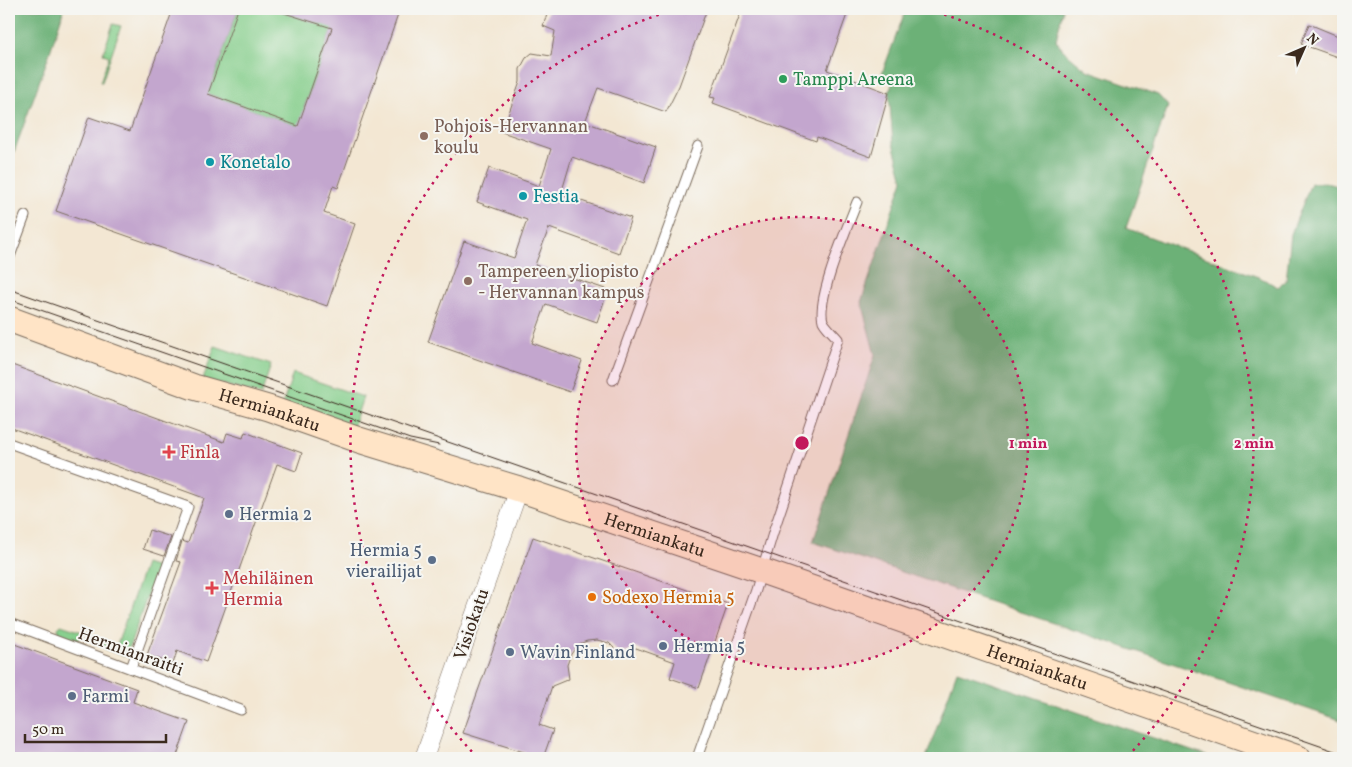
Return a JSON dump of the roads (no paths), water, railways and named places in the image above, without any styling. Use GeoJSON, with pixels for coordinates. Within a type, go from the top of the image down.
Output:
{"type":"FeatureCollection","features":[{"type":"Feature","properties":{"kind":"street","name":"Hermiankatu"},"geometry":{"type":"LineString","coordinates":[[9,319],[194,387],[268,408],[359,440],[519,489],[762,571],[1298,758]]}},
{"type":"Feature","properties":{"kind":"street","name":"Visiokatu"},"geometry":{"type":"LineString","coordinates":[[424,758],[519,489]]}},
{"type":"Feature","properties":{"kind":"lane"},"geometry":{"type":"LineString","coordinates":[[612,380],[698,146]]}},
{"type":"Feature","properties":{"kind":"lane"},"geometry":{"type":"LineString","coordinates":[[697,758],[762,571],[838,339],[824,321],[822,304],[835,260],[857,202]]}},
{"type":"Feature","properties":{"kind":"lane"},"geometry":{"type":"LineString","coordinates":[[9,259],[25,216]]}},
{"type":"Feature","properties":{"kind":"lane"},"geometry":{"type":"LineString","coordinates":[[9,443],[188,508],[131,668]]}},
{"type":"Feature","properties":{"kind":"lane","name":"Hermianraitti"},"geometry":{"type":"LineString","coordinates":[[9,623],[241,710]]}},
{"type":"Feature","properties":{"kind":"tram line"},"geometry":{"type":"LineString","coordinates":[[9,289],[1343,754]]}},
{"type":"Feature","properties":{"kind":"tram line"},"geometry":{"type":"LineString","coordinates":[[9,299],[410,439],[439,445]]}},
{"type":"Feature","properties":{"kind":"place","name":"Tamppi Areena"},"geometry":{"type":"Point","coordinates":[783,79]}},
{"type":"Feature","properties":{"kind":"place","name":"Pohjois-Hervannan koulu"},"geometry":{"type":"Point","coordinates":[424,136]}},
{"type":"Feature","properties":{"kind":"place","name":"Konetalo"},"geometry":{"type":"Point","coordinates":[210,162]}},
{"type":"Feature","properties":{"kind":"place","name":"Festia"},"geometry":{"type":"Point","coordinates":[523,196]}},
{"type":"Feature","properties":{"kind":"place","name":"Tampereen yliopisto - Hervannan kampus"},"geometry":{"type":"Point","coordinates":[468,281]}},
{"type":"Feature","properties":{"kind":"place","name":"Finla"},"geometry":{"type":"Point","coordinates":[169,452]}},
{"type":"Feature","properties":{"kind":"place","name":"Hermia 2"},"geometry":{"type":"Point","coordinates":[229,514]}},
{"type":"Feature","properties":{"kind":"place","name":"Hermia 5 vierailijat"},"geometry":{"type":"Point","coordinates":[432,560]}},
{"type":"Feature","properties":{"kind":"place","name":"Mehiläinen Hermia"},"geometry":{"type":"Point","coordinates":[212,588]}},
{"type":"Feature","properties":{"kind":"place","name":"Sodexo Hermia 5"},"geometry":{"type":"Point","coordinates":[592,597]}},
{"type":"Feature","properties":{"kind":"place","name":"Hermia 5"},"geometry":{"type":"Point","coordinates":[663,646]}},
{"type":"Feature","properties":{"kind":"place","name":"Wavin Finland"},"geometry":{"type":"Point","coordinates":[510,652]}},
{"type":"Feature","properties":{"kind":"place","name":"Farmi"},"geometry":{"type":"Point","coordinates":[72,696]}}]}
